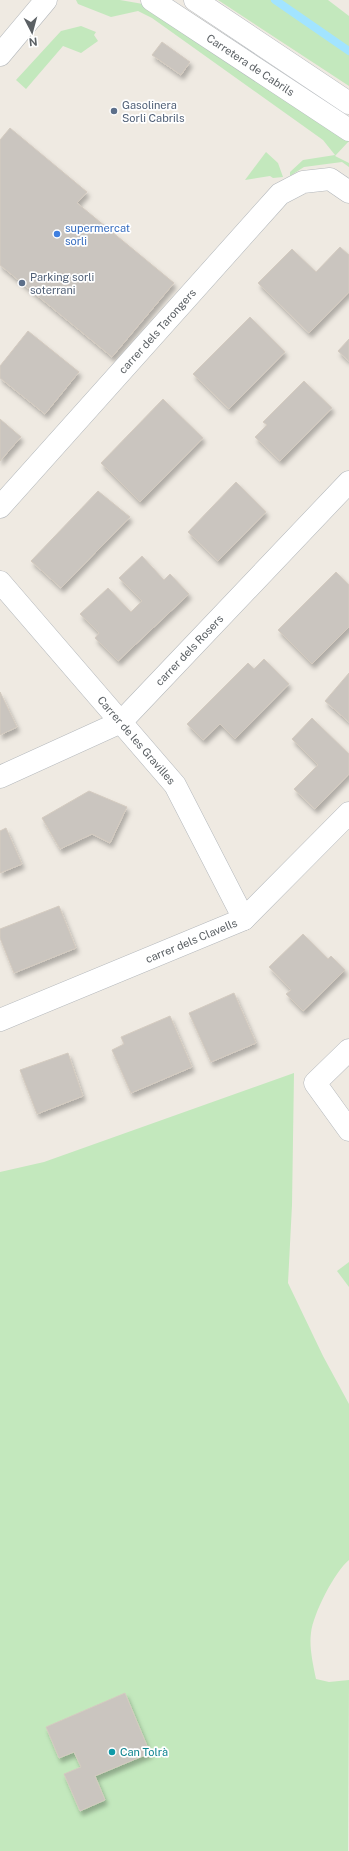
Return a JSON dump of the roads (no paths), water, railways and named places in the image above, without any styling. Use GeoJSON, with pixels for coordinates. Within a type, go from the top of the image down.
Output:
{"type":"FeatureCollection","features":[{"type":"Feature","properties":{"kind":"street"},"geometry":{"type":"LineString","coordinates":[[0,55],[46,0]]}},
{"type":"Feature","properties":{"kind":"street","name":"Carretera de Cabrils"},"geometry":{"type":"LineString","coordinates":[[152,0],[349,130]]}},
{"type":"Feature","properties":{"kind":"street","name":"Carretera de Cabrils"},"geometry":{"type":"LineString","coordinates":[[195,0],[349,103]]}},
{"type":"Feature","properties":{"kind":"street","name":"carrer dels Tarongers"},"geometry":{"type":"LineString","coordinates":[[0,507],[280,194],[303,182],[330,179],[349,192]]}},
{"type":"Feature","properties":{"kind":"street","name":"carrer dels Rosers"},"geometry":{"type":"LineString","coordinates":[[0,777],[121,722],[349,482]]}},
{"type":"Feature","properties":{"kind":"street","name":"Carrer de les Gravilles"},"geometry":{"type":"LineString","coordinates":[[0,582],[175,785],[244,919]]}},
{"type":"Feature","properties":{"kind":"street","name":"carrer dels Clavells"},"geometry":{"type":"LineString","coordinates":[[0,1020],[244,919],[349,813]]}},
{"type":"Feature","properties":{"kind":"street"},"geometry":{"type":"LineString","coordinates":[[349,1050],[315,1083],[349,1130]]}},
{"type":"Feature","properties":{"kind":"waterway"},"geometry":{"type":"LineString","coordinates":[[275,0],[349,51]]}},
{"type":"Feature","properties":{"kind":"place","name":"Gasolinera Sorli Cabrils"},"geometry":{"type":"Point","coordinates":[114,111]}},
{"type":"Feature","properties":{"kind":"place","name":"supermercat sorli"},"geometry":{"type":"Point","coordinates":[57,234]}},
{"type":"Feature","properties":{"kind":"place","name":"Parking sorli soterrani"},"geometry":{"type":"Point","coordinates":[22,283]}},
{"type":"Feature","properties":{"kind":"place","name":"Can Tolrà"},"geometry":{"type":"Point","coordinates":[112,1752]}}]}
